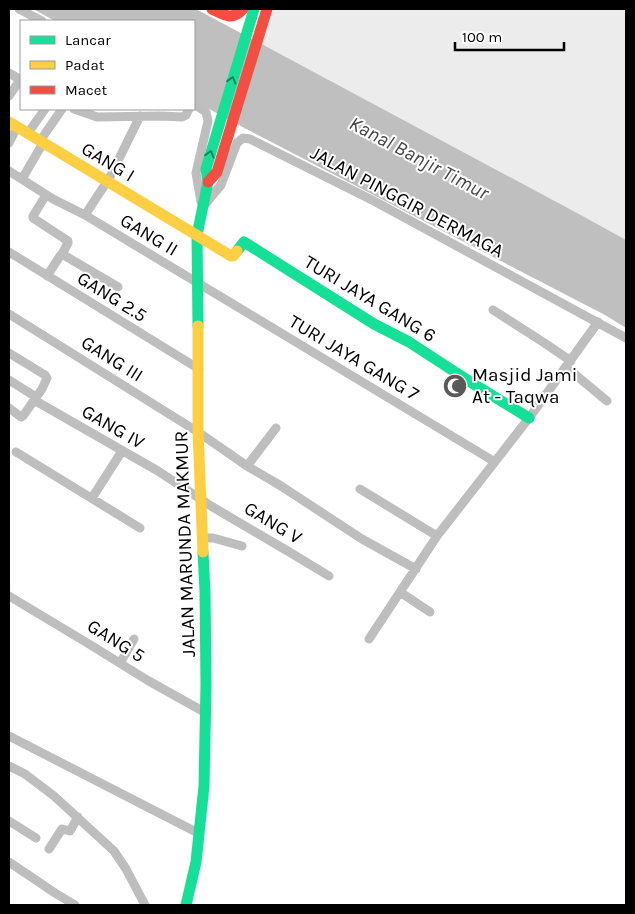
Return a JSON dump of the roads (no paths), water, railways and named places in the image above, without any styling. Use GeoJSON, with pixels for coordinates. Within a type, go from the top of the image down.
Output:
{"type":"FeatureCollection","features":[{"type":"Feature","properties":{"kind":"main road"},"geometry":{"type":"LineString","coordinates":[[212,9],[229,17],[239,14],[243,9]]}},
{"type":"Feature","properties":{"kind":"main road","name":"JALAN MARUNDA MAKMUR"},"geometry":{"type":"LineString","coordinates":[[186,905],[196,862],[204,786],[206,713],[205,592],[198,432],[197,235],[208,182],[206,169],[254,9]]}},
{"type":"Feature","properties":{"kind":"main road","name":"JALAN MARUNDA MAKMUR"},"geometry":{"type":"LineString","coordinates":[[208,182],[217,172],[267,9]]}},
{"type":"Feature","properties":{"kind":"main road","name":"GANG I"},"geometry":{"type":"LineString","coordinates":[[13,124],[197,235]]}},
{"type":"Feature","properties":{"kind":"main road","name":"TURI JAYA GANG 6"},"geometry":{"type":"LineString","coordinates":[[197,235],[232,257],[244,242],[374,324],[409,342],[529,418]]}},
{"type":"Feature","properties":{"kind":"street"},"geometry":{"type":"LineString","coordinates":[[19,9],[40,20]]}},
{"type":"Feature","properties":{"kind":"street"},"geometry":{"type":"LineString","coordinates":[[9,73],[20,79]]}},
{"type":"Feature","properties":{"kind":"street"},"geometry":{"type":"LineString","coordinates":[[9,96],[20,81]]}},
{"type":"Feature","properties":{"kind":"street"},"geometry":{"type":"LineString","coordinates":[[195,105],[206,112],[208,117],[196,174],[202,208]]}},
{"type":"Feature","properties":{"kind":"street"},"geometry":{"type":"LineString","coordinates":[[28,133],[44,110]]}},
{"type":"Feature","properties":{"kind":"street"},"geometry":{"type":"LineString","coordinates":[[22,179],[41,142],[61,110]]}},
{"type":"Feature","properties":{"kind":"street"},"geometry":{"type":"LineString","coordinates":[[77,110],[97,117],[182,117],[186,115],[188,110]]}},
{"type":"Feature","properties":{"kind":"street"},"geometry":{"type":"LineString","coordinates":[[85,216],[107,182],[140,116]]}},
{"type":"Feature","properties":{"kind":"street","name":"GANG I"},"geometry":{"type":"LineString","coordinates":[[9,143],[13,124]]}},
{"type":"Feature","properties":{"kind":"street","name":"JALAN PINGGIR DERMAGA"},"geometry":{"type":"LineString","coordinates":[[202,208],[221,185],[237,143],[243,138],[250,139],[374,201],[626,338]]}},
{"type":"Feature","properties":{"kind":"street","name":"GANG II"},"geometry":{"type":"LineString","coordinates":[[9,171],[46,195],[197,283]]}},
{"type":"Feature","properties":{"kind":"street"},"geometry":{"type":"LineString","coordinates":[[46,195],[33,218],[68,241],[62,254],[47,276]]}},
{"type":"Feature","properties":{"kind":"street","name":"GANG 2.5"},"geometry":{"type":"LineString","coordinates":[[9,252],[199,369]]}},
{"type":"Feature","properties":{"kind":"street"},"geometry":{"type":"LineString","coordinates":[[62,254],[118,287]]}},
{"type":"Feature","properties":{"kind":"street","name":"TURI JAYA GANG 7"},"geometry":{"type":"LineString","coordinates":[[197,283],[495,462]]}},
{"type":"Feature","properties":{"kind":"street"},"geometry":{"type":"LineString","coordinates":[[493,310],[543,342],[607,400]]}},
{"type":"Feature","properties":{"kind":"street","name":"GANG III"},"geometry":{"type":"LineString","coordinates":[[9,314],[198,432],[247,466],[362,539],[416,569]]}},
{"type":"Feature","properties":{"kind":"street"},"geometry":{"type":"LineString","coordinates":[[369,639],[437,536],[529,418],[598,322]]}},
{"type":"Feature","properties":{"kind":"street"},"geometry":{"type":"LineString","coordinates":[[9,353],[46,376],[42,389],[22,416],[9,408]]}},
{"type":"Feature","properties":{"kind":"street","name":"GANG IV"},"geometry":{"type":"LineString","coordinates":[[9,380],[35,399],[158,471],[200,499]]}},
{"type":"Feature","properties":{"kind":"street"},"geometry":{"type":"LineString","coordinates":[[247,466],[276,428]]}},
{"type":"Feature","properties":{"kind":"street"},"geometry":{"type":"LineString","coordinates":[[92,498],[122,451]]}},
{"type":"Feature","properties":{"kind":"street"},"geometry":{"type":"LineString","coordinates":[[16,452],[140,528]]}},
{"type":"Feature","properties":{"kind":"street"},"geometry":{"type":"LineString","coordinates":[[360,489],[437,536]]}},
{"type":"Feature","properties":{"kind":"street","name":"GANG V"},"geometry":{"type":"LineString","coordinates":[[200,499],[328,576]]}},
{"type":"Feature","properties":{"kind":"street"},"geometry":{"type":"LineString","coordinates":[[202,538],[213,538],[242,546]]}},
{"type":"Feature","properties":{"kind":"street"},"geometry":{"type":"LineString","coordinates":[[400,592],[430,612]]}},
{"type":"Feature","properties":{"kind":"street","name":"GANG 5"},"geometry":{"type":"LineString","coordinates":[[9,596],[147,680],[206,713]]}},
{"type":"Feature","properties":{"kind":"street"},"geometry":{"type":"LineString","coordinates":[[120,663],[134,639]]}},
{"type":"Feature","properties":{"kind":"street"},"geometry":{"type":"LineString","coordinates":[[9,736],[198,832]]}},
{"type":"Feature","properties":{"kind":"street"},"geometry":{"type":"LineString","coordinates":[[9,766],[25,774],[78,817],[114,851],[145,905]]}},
{"type":"Feature","properties":{"kind":"street"},"geometry":{"type":"LineString","coordinates":[[49,849],[62,829],[70,831],[78,817]]}},
{"type":"Feature","properties":{"kind":"street"},"geometry":{"type":"LineString","coordinates":[[9,821],[36,838]]}},
{"type":"Feature","properties":{"kind":"street"},"geometry":{"type":"LineString","coordinates":[[9,862],[75,905]]}},
{"type":"Feature","properties":{"kind":"water","name":"Kanal Banjir Timur"},"geometry":{"type":"Polygon","coordinates":[[[33,9],[196,9],[577,213],[626,240],[626,328],[605,315],[225,118],[195,101],[195,20],[53,20],[33,9]]]}},
{"type":"Feature","properties":{"kind":"place","name":"Masjid Jami At - Taqwa"},"geometry":{"type":"Point","coordinates":[455,386]}}]}
